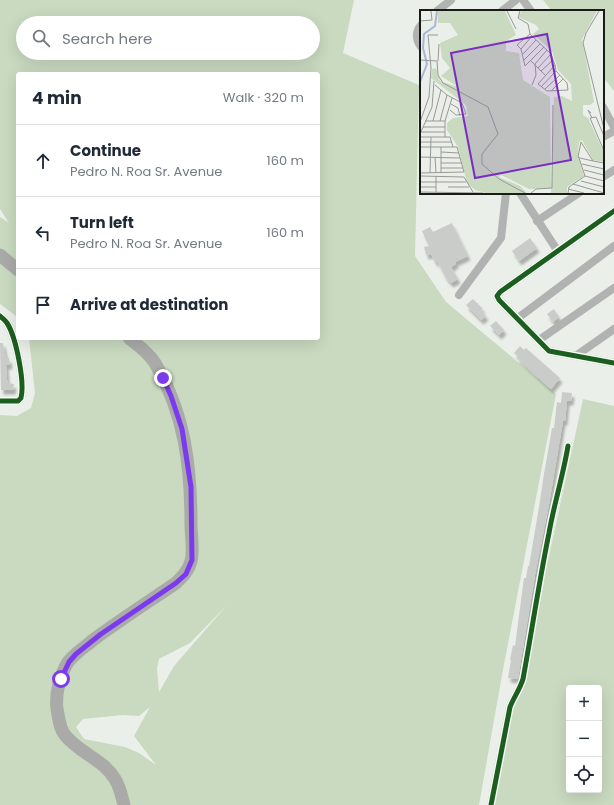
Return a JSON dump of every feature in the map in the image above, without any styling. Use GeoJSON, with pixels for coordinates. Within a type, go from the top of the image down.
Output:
{"type":"FeatureCollection","features":[{"type":"Feature","properties":{"kind":"main road"},"geometry":{"type":"LineString","coordinates":[[0,255],[16,268]]}},
{"type":"Feature","properties":{"kind":"main road"},"geometry":{"type":"LineString","coordinates":[[124,805],[116,780],[109,771],[75,745],[64,734],[60,726],[56,702],[57,692],[64,670],[76,654],[101,634],[176,583],[186,574],[192,560],[191,487],[182,429],[171,396],[154,362],[144,350],[132,340]]}},
{"type":"Feature","properties":{"kind":"street"},"geometry":{"type":"LineString","coordinates":[[438,10],[451,0]]}},
{"type":"Feature","properties":{"kind":"street"},"geometry":{"type":"LineString","coordinates":[[503,10],[516,0]]}},
{"type":"Feature","properties":{"kind":"street"},"geometry":{"type":"LineString","coordinates":[[523,0],[529,10]]}},
{"type":"Feature","properties":{"kind":"street"},"geometry":{"type":"LineString","coordinates":[[420,26],[416,36],[420,45]]}},
{"type":"Feature","properties":{"kind":"street"},"geometry":{"type":"LineString","coordinates":[[604,109],[614,127]]}},
{"type":"Feature","properties":{"kind":"street"},"geometry":{"type":"LineString","coordinates":[[604,137],[614,132]]}},
{"type":"Feature","properties":{"kind":"street"},"geometry":{"type":"LineString","coordinates":[[604,176],[614,170]]}},
{"type":"Feature","properties":{"kind":"street"},"geometry":{"type":"LineString","coordinates":[[459,295],[501,238],[506,194]]}},
{"type":"Feature","properties":{"kind":"street"},"geometry":{"type":"LineString","coordinates":[[523,194],[537,221],[557,250]]}},
{"type":"Feature","properties":{"kind":"street"},"geometry":{"type":"LineString","coordinates":[[537,221],[578,194]]}},
{"type":"Feature","properties":{"kind":"street"},"geometry":{"type":"LineString","coordinates":[[614,211],[557,250],[500,292],[498,296],[499,300],[549,351],[614,363]]}},
{"type":"Feature","properties":{"kind":"street"},"geometry":{"type":"LineString","coordinates":[[518,318],[614,246]]}},
{"type":"Feature","properties":{"kind":"street"},"geometry":{"type":"LineString","coordinates":[[539,340],[614,288]]}},
{"type":"Feature","properties":{"kind":"street"},"geometry":{"type":"LineString","coordinates":[[0,316],[7,323],[13,338],[18,356],[22,390],[21,398],[18,401],[0,401]]}},
{"type":"Feature","properties":{"kind":"street"},"geometry":{"type":"LineString","coordinates":[[577,355],[614,329]]}},
{"type":"Feature","properties":{"kind":"street"},"geometry":{"type":"LineString","coordinates":[[491,805],[510,707],[523,679],[548,535],[564,473],[568,446]]}},
{"type":"Feature","properties":{"kind":"green space"},"geometry":{"type":"Polygon","coordinates":[[[0,0],[354,0],[343,53],[419,85],[415,256],[446,302],[556,394],[502,675],[479,805],[0,805],[0,415],[17,416],[31,408],[35,393],[29,340],[320,340],[320,72],[16,72],[16,316],[0,304],[0,217],[9,223],[0,209],[0,0]],[[227,605],[190,643],[159,659],[157,669],[159,692],[174,666],[227,605]],[[150,707],[139,716],[123,715],[83,719],[76,727],[84,739],[125,747],[139,753],[156,765],[134,736],[150,707]]]}},
{"type":"Feature","properties":{"kind":"green space"},"geometry":{"type":"Polygon","coordinates":[[[543,0],[614,0],[614,91],[604,78],[604,10],[551,10],[543,0]]]}},
{"type":"Feature","properties":{"kind":"green space"},"geometry":{"type":"Polygon","coordinates":[[[583,399],[614,406],[614,805],[495,805],[504,738],[521,686],[583,399]]]}},
{"type":"Feature","properties":{"kind":"building"},"geometry":{"type":"Polygon","coordinates":[[[452,223],[468,256],[455,262],[456,264],[451,267],[458,279],[451,283],[446,278],[437,261],[435,262],[431,254],[426,255],[424,247],[429,246],[422,231],[430,227],[433,232],[452,223]]]}},
{"type":"Feature","properties":{"kind":"building"},"geometry":{"type":"Polygon","coordinates":[[[530,238],[537,248],[519,261],[512,251],[530,238]]]}},
{"type":"Feature","properties":{"kind":"building"},"geometry":{"type":"Polygon","coordinates":[[[473,299],[483,309],[481,310],[486,316],[481,320],[466,305],[473,299]]]}},
{"type":"Feature","properties":{"kind":"building"},"geometry":{"type":"Polygon","coordinates":[[[554,309],[559,317],[553,322],[547,314],[554,309]]]}},
{"type":"Feature","properties":{"kind":"building"},"geometry":{"type":"Polygon","coordinates":[[[496,321],[504,330],[499,335],[490,326],[496,321]]]}},
{"type":"Feature","properties":{"kind":"building"},"geometry":{"type":"Polygon","coordinates":[[[0,343],[3,343],[6,359],[9,358],[10,365],[6,365],[7,380],[8,383],[14,384],[13,390],[1,390],[0,343]]]}},
{"type":"Feature","properties":{"kind":"building"},"geometry":{"type":"Polygon","coordinates":[[[520,346],[524,350],[526,348],[560,378],[551,389],[517,358],[518,357],[514,353],[520,346]]]}},
{"type":"Feature","properties":{"kind":"building"},"geometry":{"type":"Polygon","coordinates":[[[562,392],[572,393],[571,401],[567,401],[565,421],[563,421],[518,678],[508,678],[513,645],[515,646],[524,578],[526,578],[529,566],[552,428],[554,428],[557,402],[561,403],[562,392]]]}},
{"type":"Feature","properties":{"kind":"cycle path"},"geometry":{"type":"LineString","coordinates":[[614,211],[500,292],[497,296],[499,300],[549,351],[614,363]]}},
{"type":"Feature","properties":{"kind":"cycle path"},"geometry":{"type":"LineString","coordinates":[[0,316],[7,323],[14,338],[22,382],[21,398],[18,401],[0,401]]}},
{"type":"Feature","properties":{"kind":"cycle path"},"geometry":{"type":"LineString","coordinates":[[491,805],[510,707],[523,679],[545,551],[568,446]]}},
{"type":"Feature","properties":{"kind":"route"},"geometry":{"type":"LineString","coordinates":[[61,679],[64,670],[76,654],[101,634],[176,583],[186,574],[192,560],[191,487],[186,451],[182,429],[171,396],[163,378]]}}]}
